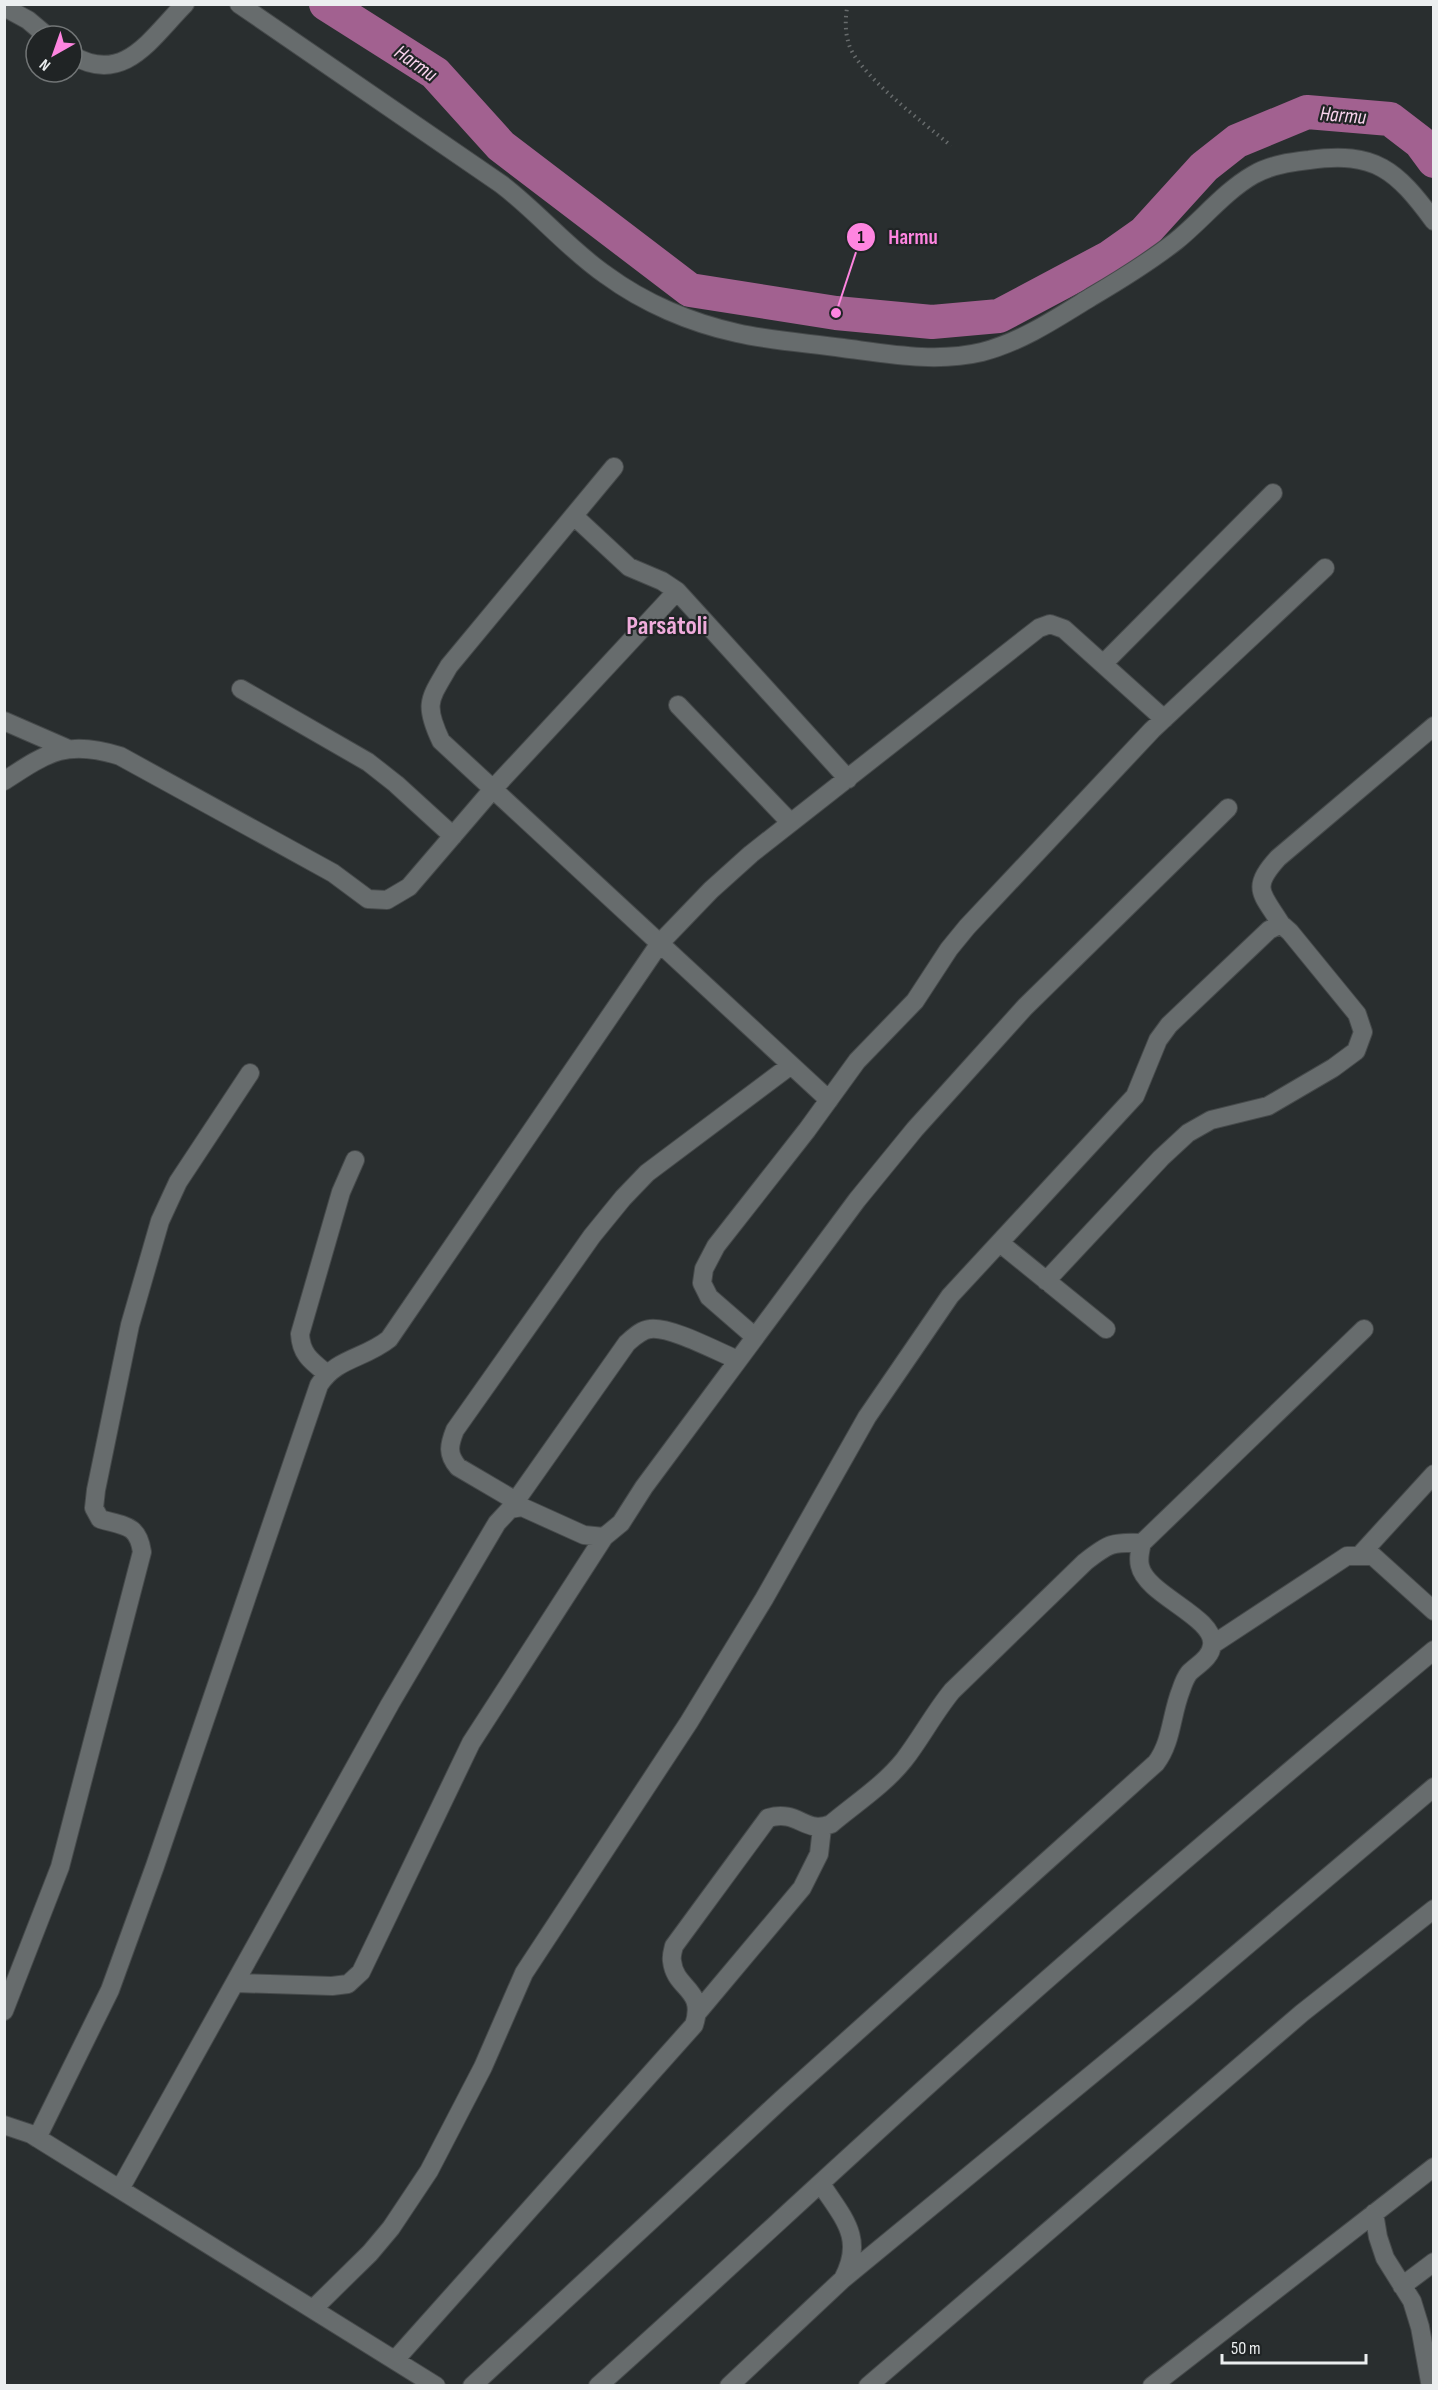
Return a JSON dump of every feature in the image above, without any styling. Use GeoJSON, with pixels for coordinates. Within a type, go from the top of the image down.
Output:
{"type":"FeatureCollection","features":[{"type":"Feature","properties":{"kind":"street"},"geometry":{"type":"LineString","coordinates":[[84,62],[107,67],[134,56],[184,4]]}},
{"type":"Feature","properties":{"kind":"street"},"geometry":{"type":"LineString","coordinates":[[239,4],[501,184],[606,275],[676,314],[737,333],[903,356],[951,357],[1008,344],[1055,320],[1143,266],[1253,175],[1281,164],[1351,157],[1372,163],[1390,172],[1409,188],[1434,221]]}},
{"type":"Feature","properties":{"kind":"street"},"geometry":{"type":"LineString","coordinates":[[4,7],[33,24]]}},
{"type":"Feature","properties":{"kind":"street"},"geometry":{"type":"LineString","coordinates":[[614,467],[449,666],[430,699],[432,722],[441,741],[829,1100]]}},
{"type":"Feature","properties":{"kind":"street"},"geometry":{"type":"LineString","coordinates":[[1103,664],[1273,493]]}},
{"type":"Feature","properties":{"kind":"street"},"geometry":{"type":"LineString","coordinates":[[574,516],[629,567],[662,581],[677,591],[848,779]]}},
{"type":"Feature","properties":{"kind":"street"},"geometry":{"type":"LineString","coordinates":[[755,1337],[709,1298],[702,1283],[704,1269],[716,1246],[857,1061],[915,1001],[949,948],[967,927],[1164,719],[1325,568]]}},
{"type":"Feature","properties":{"kind":"street"},"geometry":{"type":"LineString","coordinates":[[4,782],[37,760],[66,748],[95,748],[120,756],[333,873],[368,899],[387,900],[409,887],[493,789],[677,591]]}},
{"type":"Feature","properties":{"kind":"street"},"geometry":{"type":"LineString","coordinates":[[37,2138],[110,1990],[155,1866],[319,1385],[327,1373],[340,1364],[375,1350],[389,1339],[660,943],[729,872],[1039,628],[1050,624],[1064,629],[1164,719]]}},
{"type":"Feature","properties":{"kind":"street"},"geometry":{"type":"LineString","coordinates":[[241,689],[368,762],[396,783],[453,836]]}},
{"type":"Feature","properties":{"kind":"street"},"geometry":{"type":"LineString","coordinates":[[678,705],[790,822]]}},
{"type":"Feature","properties":{"kind":"street"},"geometry":{"type":"LineString","coordinates":[[4,720],[66,748]]}},
{"type":"Feature","properties":{"kind":"street"},"geometry":{"type":"LineString","coordinates":[[1046,1281],[1161,1158],[1188,1133],[1211,1120],[1268,1106],[1333,1068],[1356,1051],[1363,1032],[1358,1014],[1281,924],[1262,893],[1260,883],[1264,873],[1278,858],[1434,726]]}},
{"type":"Feature","properties":{"kind":"street"},"geometry":{"type":"LineString","coordinates":[[236,1983],[332,1986],[348,1984],[361,1972],[471,1743],[604,1537],[621,1523],[644,1487],[857,1200],[915,1129],[1025,1007],[1228,808]]}},
{"type":"Feature","properties":{"kind":"street"},"geometry":{"type":"LineString","coordinates":[[313,2309],[370,2253],[391,2228],[429,2171],[483,2067],[524,1973],[689,1722],[764,1599],[867,1417],[950,1296],[1135,1096],[1158,1040],[1169,1025],[1269,930],[1281,924]]}},
{"type":"Feature","properties":{"kind":"street"},"geometry":{"type":"LineString","coordinates":[[604,1537],[584,1535],[513,1505],[458,1467],[451,1458],[449,1446],[455,1430],[592,1236],[623,1198],[647,1173],[791,1065]]}},
{"type":"Feature","properties":{"kind":"street"},"geometry":{"type":"LineString","coordinates":[[4,2011],[60,1867],[142,1552],[140,1538],[132,1529],[100,1519],[94,1508],[130,1325],[160,1221],[178,1182],[250,1073]]}},
{"type":"Feature","properties":{"kind":"street"},"geometry":{"type":"LineString","coordinates":[[327,1373],[307,1358],[301,1347],[300,1334],[340,1192],[356,1160]]}},
{"type":"Feature","properties":{"kind":"street"},"geometry":{"type":"LineString","coordinates":[[1000,1243],[1106,1329]]}},
{"type":"Feature","properties":{"kind":"street"},"geometry":{"type":"LineString","coordinates":[[120,2189],[390,1704],[497,1523],[513,1505],[627,1343],[637,1334],[649,1329],[664,1329],[738,1360]]}},
{"type":"Feature","properties":{"kind":"street"},"geometry":{"type":"LineString","coordinates":[[472,2385],[782,2099],[1156,1764],[1165,1751],[1174,1711],[1187,1676],[1207,1657],[1212,1645],[1211,1633],[1189,1612],[1150,1583],[1140,1568],[1139,1555],[1143,1543],[1364,1329]]}},
{"type":"Feature","properties":{"kind":"street"},"geometry":{"type":"LineString","coordinates":[[1360,1555],[1434,1474]]}},
{"type":"Feature","properties":{"kind":"street"},"geometry":{"type":"LineString","coordinates":[[698,2012],[695,1997],[677,1977],[672,1960],[674,1946],[768,1818],[779,1815],[791,1816],[810,1826],[822,1828],[831,1824],[886,1779],[904,1760],[933,1715],[952,1691],[1085,1562],[1104,1547],[1117,1542],[1143,1543]]}},
{"type":"Feature","properties":{"kind":"street"},"geometry":{"type":"LineString","coordinates":[[1212,1645],[1347,1556],[1373,1556],[1434,1611]]}},
{"type":"Feature","properties":{"kind":"street"},"geometry":{"type":"LineString","coordinates":[[598,2385],[963,2054],[1293,1768],[1434,1650]]}},
{"type":"Feature","properties":{"kind":"street"},"geometry":{"type":"LineString","coordinates":[[729,2385],[843,2279],[1177,2005],[1434,1787]]}},
{"type":"Feature","properties":{"kind":"street"},"geometry":{"type":"LineString","coordinates":[[395,2361],[694,2025],[698,2012],[802,1888],[819,1854],[822,1828]]}},
{"type":"Feature","properties":{"kind":"street"},"geometry":{"type":"LineString","coordinates":[[867,2385],[1293,2021],[1434,1909]]}},
{"type":"Feature","properties":{"kind":"street"},"geometry":{"type":"LineString","coordinates":[[4,2125],[37,2138],[436,2385]]}},
{"type":"Feature","properties":{"kind":"street"},"geometry":{"type":"LineString","coordinates":[[1152,2385],[1434,2167]]}},
{"type":"Feature","properties":{"kind":"street"},"geometry":{"type":"LineString","coordinates":[[821,2184],[848,2225],[853,2241],[851,2264],[843,2279]]}},
{"type":"Feature","properties":{"kind":"street"},"geometry":{"type":"LineString","coordinates":[[1374,2213],[1378,2237],[1385,2258],[1412,2301],[1420,2327],[1430,2382]]}},
{"type":"Feature","properties":{"kind":"street"},"geometry":{"type":"LineString","coordinates":[[1402,2286],[1434,2262]]}},
{"type":"Feature","properties":{"kind":"path"},"geometry":{"type":"LineString","coordinates":[[848,4],[846,11],[848,43],[864,71],[951,146]]}},
{"type":"Feature","properties":{"kind":"waterway","name":"Harmu"},"geometry":{"type":"LineString","coordinates":[[326,4],[435,73],[501,146],[690,290],[836,313],[932,322],[999,316],[1110,257],[1144,233],[1204,167],[1237,141],[1307,112],[1390,119],[1420,142],[1434,161]]}},
{"type":"Feature","properties":{"kind":"place","name":"Harmu"},"geometry":{"type":"Point","coordinates":[836,313]}},
{"type":"Feature","properties":{"kind":"district","name":"Parsātoli"},"geometry":{"type":"Point","coordinates":[667,625]}}]}
